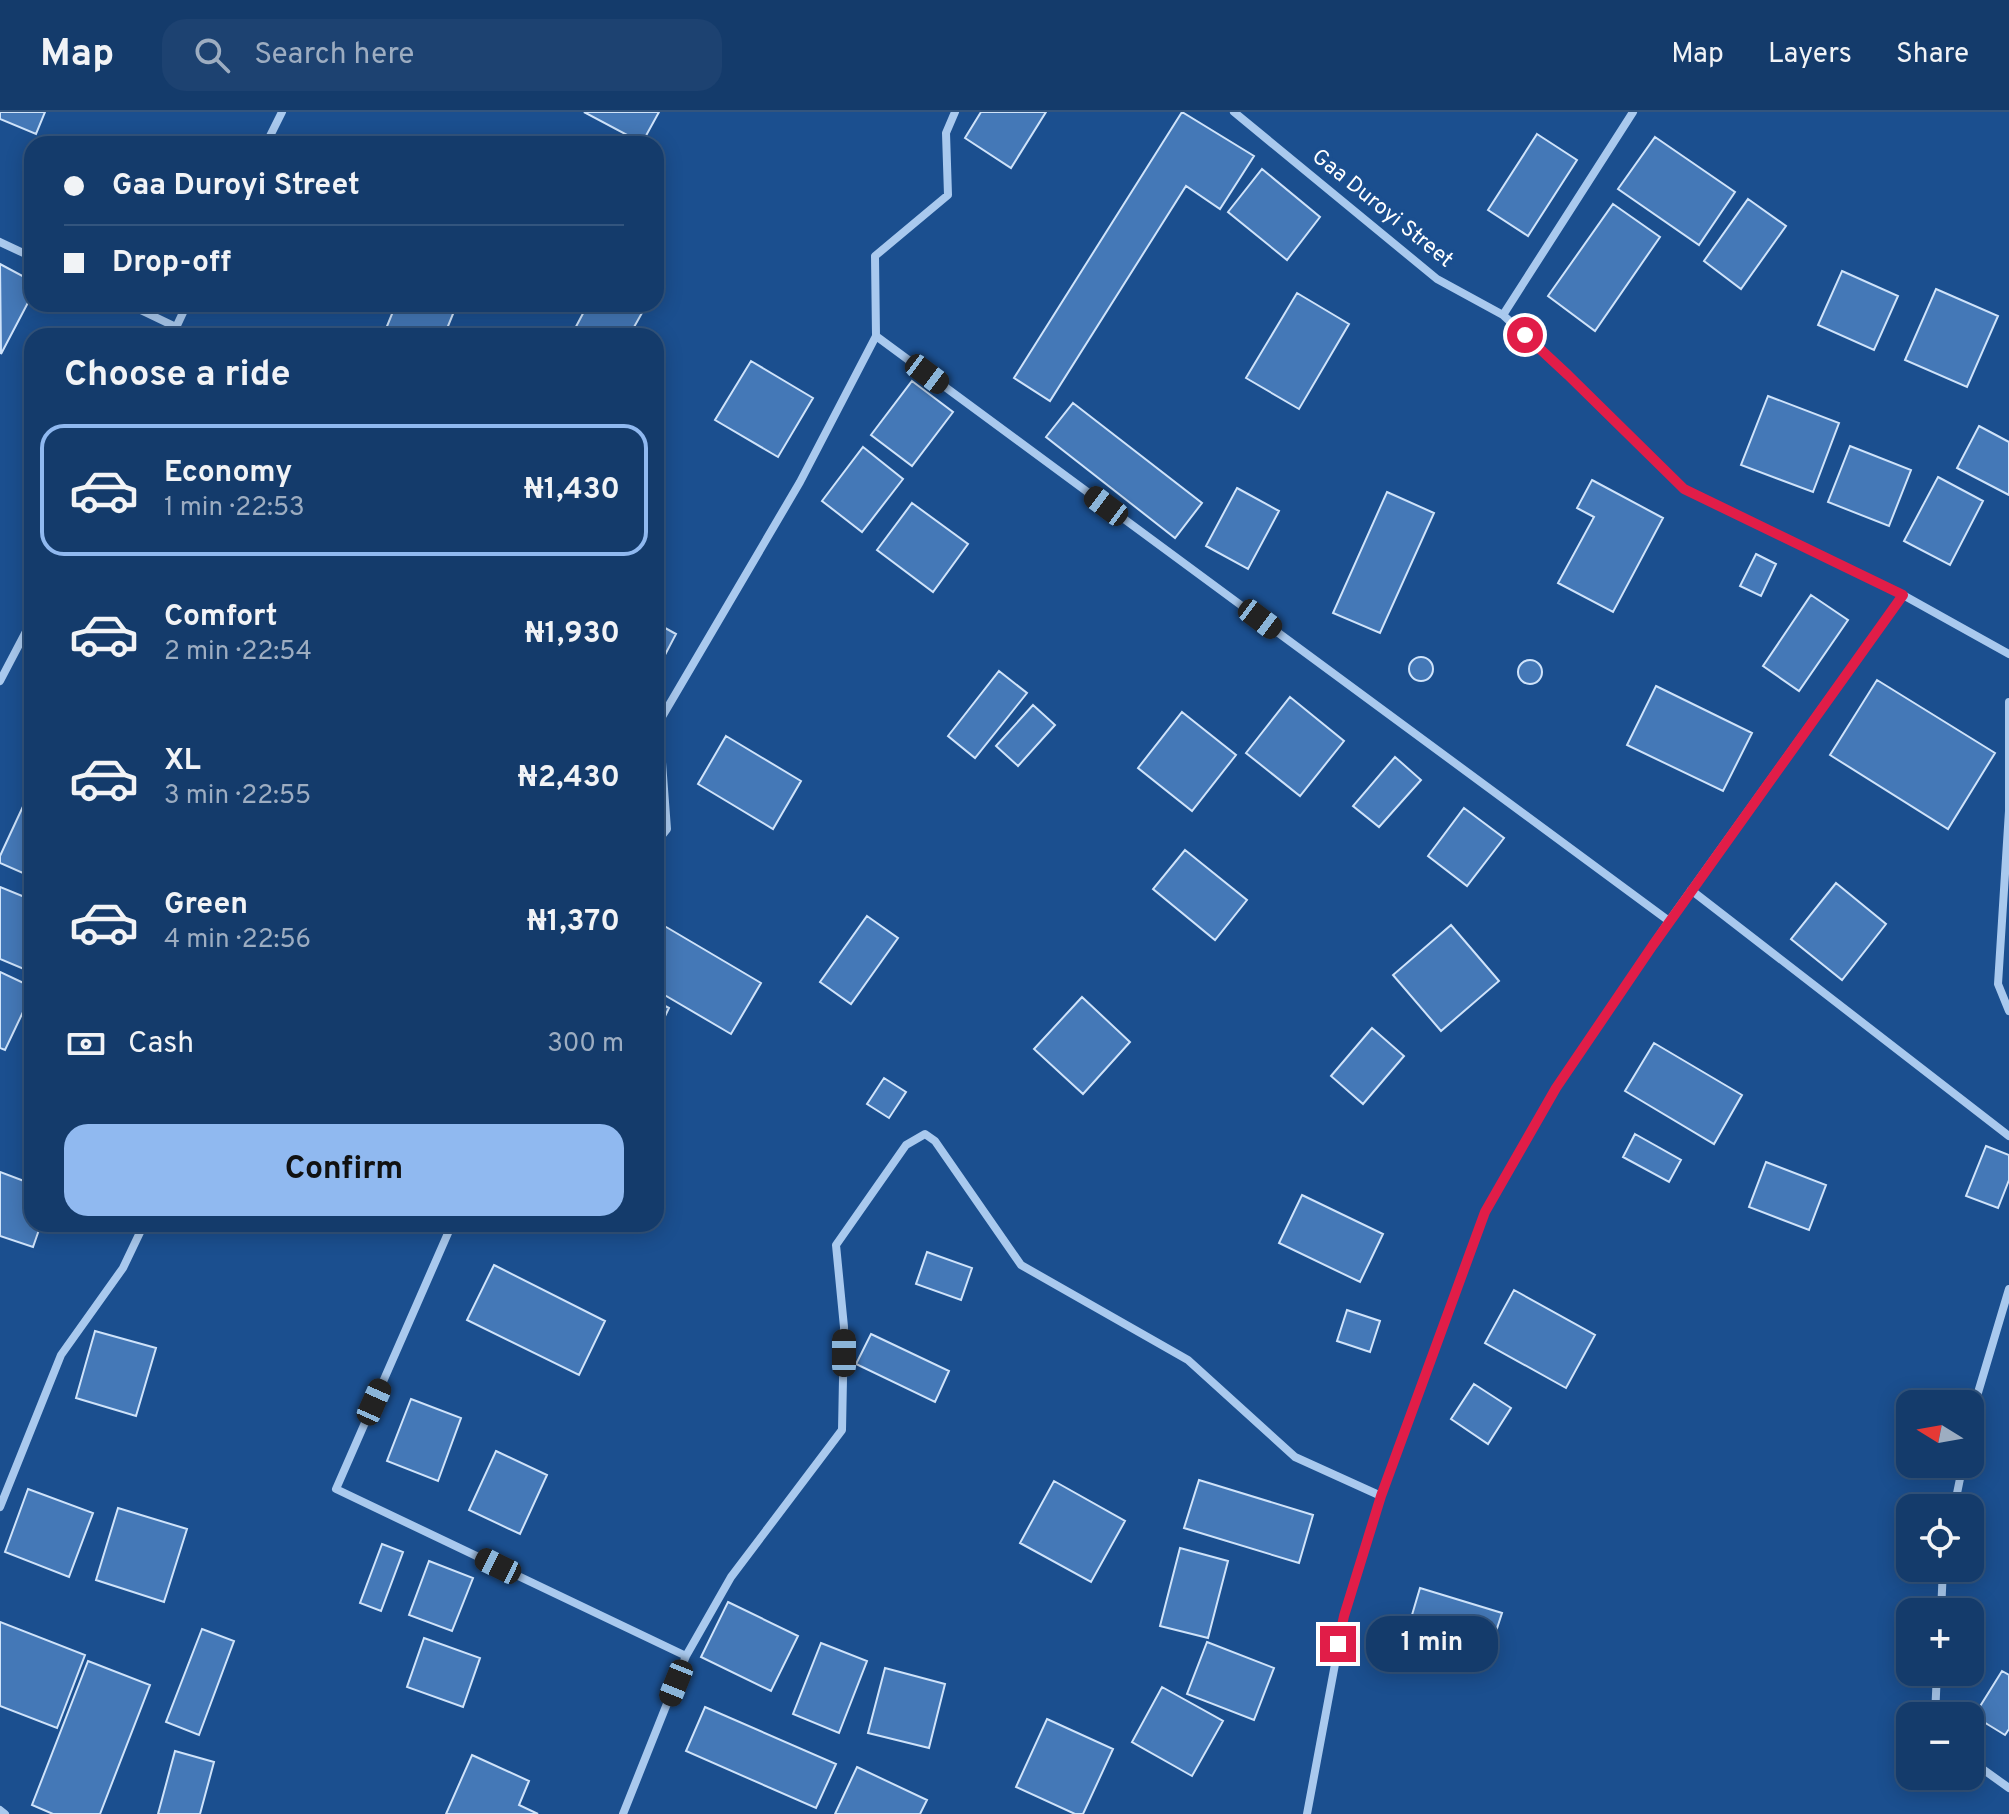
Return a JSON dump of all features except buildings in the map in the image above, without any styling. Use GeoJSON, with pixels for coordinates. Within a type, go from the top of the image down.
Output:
{"type":"FeatureCollection","features":[{"type":"Feature","properties":{"kind":"street"},"geometry":{"type":"LineString","coordinates":[[270,136],[282,112]]}},
{"type":"Feature","properties":{"kind":"street"},"geometry":{"type":"LineString","coordinates":[[664,712],[800,482],[876,336],[875,256],[948,195],[946,133],[955,112]]}},
{"type":"Feature","properties":{"kind":"street","name":"Gaa Duroyi Street"},"geometry":{"type":"LineString","coordinates":[[1234,112],[1437,279],[1503,315],[1684,489],[1903,595],[2009,654]]}},
{"type":"Feature","properties":{"kind":"street"},"geometry":{"type":"LineString","coordinates":[[1503,315],[1633,112]]}},
{"type":"Feature","properties":{"kind":"street"},"geometry":{"type":"LineString","coordinates":[[0,242],[24,253]]}},
{"type":"Feature","properties":{"kind":"street"},"geometry":{"type":"LineString","coordinates":[[141,312],[167,328]]}},
{"type":"Feature","properties":{"kind":"street"},"geometry":{"type":"LineString","coordinates":[[876,336],[1669,921]]}},
{"type":"Feature","properties":{"kind":"street"},"geometry":{"type":"LineString","coordinates":[[1307,1814],[1344,1616],[1381,1496],[1485,1212],[1556,1088],[1669,921],[1903,595]]}},
{"type":"Feature","properties":{"kind":"street"},"geometry":{"type":"LineString","coordinates":[[0,681],[24,635]]}},
{"type":"Feature","properties":{"kind":"street"},"geometry":{"type":"LineString","coordinates":[[2009,702],[2009,811],[1998,984],[2009,1011]]}},
{"type":"Feature","properties":{"kind":"street"},"geometry":{"type":"LineString","coordinates":[[664,793],[667,829],[664,833]]}},
{"type":"Feature","properties":{"kind":"street"},"geometry":{"type":"LineString","coordinates":[[1691,890],[2009,1136]]}},
{"type":"Feature","properties":{"kind":"street"},"geometry":{"type":"LineString","coordinates":[[623,1814],[686,1656],[731,1577],[842,1430],[844,1327],[836,1245],[906,1145],[925,1134],[935,1141],[1021,1265],[1188,1360],[1295,1457],[1381,1496]]}},
{"type":"Feature","properties":{"kind":"street"},"geometry":{"type":"LineString","coordinates":[[0,1507],[61,1355],[123,1268],[140,1232]]}},
{"type":"Feature","properties":{"kind":"street"},"geometry":{"type":"LineString","coordinates":[[448,1232],[336,1489],[686,1656]]}},
{"type":"Feature","properties":{"kind":"street"},"geometry":{"type":"LineString","coordinates":[[1979,1390],[2009,1289]]}},
{"type":"Feature","properties":{"kind":"street"},"geometry":{"type":"LineString","coordinates":[[1984,1770],[2009,1788]]}},
{"type":"Feature","properties":{"kind":"street"},"geometry":{"type":"LineString","coordinates":[[0,1810],[5,1814]]}},
{"type":"Feature","properties":{"kind":"route"},"geometry":{"type":"LineString","coordinates":[[1338,1644],[1381,1496],[1485,1212],[1556,1088],[1680,906],[1903,595],[1684,489],[1525,335]]}}]}
